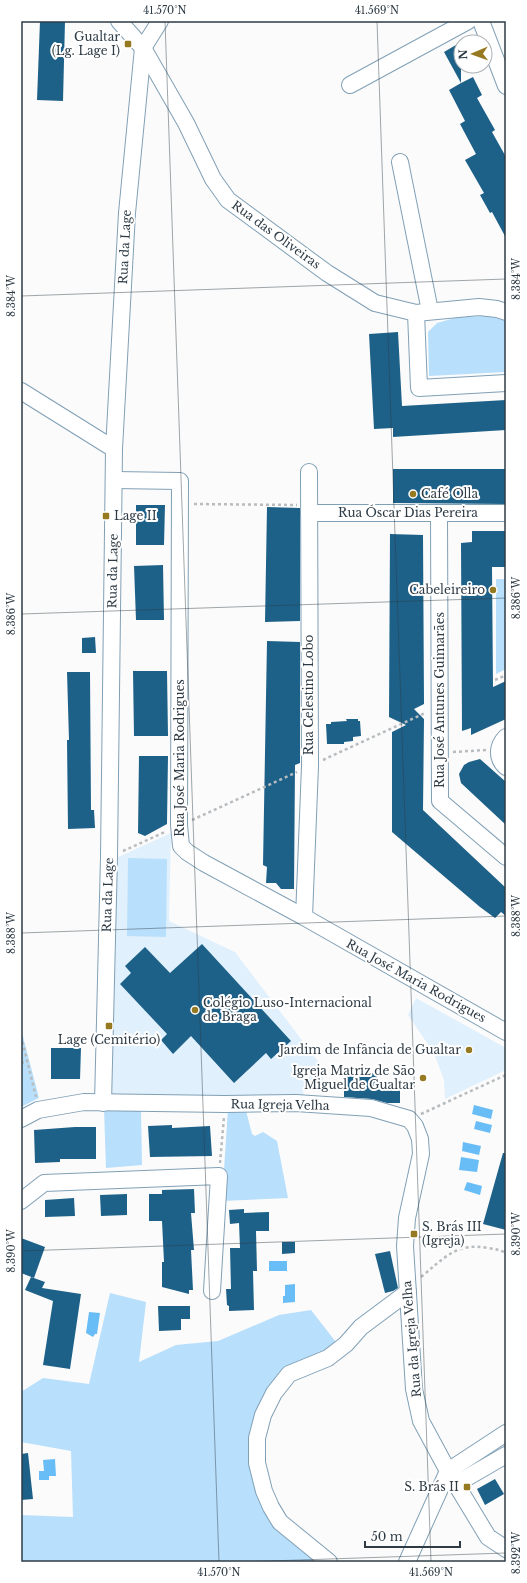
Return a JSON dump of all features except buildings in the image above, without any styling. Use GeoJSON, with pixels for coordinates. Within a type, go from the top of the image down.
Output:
{"type":"FeatureCollection","features":[{"type":"Feature","properties":{"kind":"street","name":"Rua das Oliveiras"},"geometry":{"type":"LineString","coordinates":[[119,21],[143,48],[186,123],[213,179],[228,200],[327,273],[375,303],[423,312],[479,307],[497,309],[506,312]]}},
{"type":"Feature","properties":{"kind":"street","name":"Rua da Lage"},"geometry":{"type":"LineString","coordinates":[[103,1103],[109,857],[114,449],[127,213],[143,48],[160,21]]}},
{"type":"Feature","properties":{"kind":"street"},"geometry":{"type":"LineString","coordinates":[[350,85],[468,21]]}},
{"type":"Feature","properties":{"kind":"street"},"geometry":{"type":"LineString","coordinates":[[481,21],[506,86]]}},
{"type":"Feature","properties":{"kind":"street"},"geometry":{"type":"LineString","coordinates":[[400,162],[423,312],[419,388],[506,383]]}},
{"type":"Feature","properties":{"kind":"street"},"geometry":{"type":"LineString","coordinates":[[21,391],[114,449]]}},
{"type":"Feature","properties":{"kind":"street","name":"Rua Celestino Lobo"},"geometry":{"type":"LineString","coordinates":[[304,917],[310,766],[309,472]]}},
{"type":"Feature","properties":{"kind":"street","name":"Rua José Maria Rodrigues"},"geometry":{"type":"LineString","coordinates":[[114,480],[180,481],[179,826],[181,846],[187,852],[506,1032]]}},
{"type":"Feature","properties":{"kind":"street","name":"Rua Óscar Dias Pereira"},"geometry":{"type":"LineString","coordinates":[[309,509],[439,513],[506,513]]}},
{"type":"Feature","properties":{"kind":"street","name":"Rua José Antunes Guimarães"},"geometry":{"type":"LineString","coordinates":[[439,513],[440,801],[506,857]]}},
{"type":"Feature","properties":{"kind":"street"},"geometry":{"type":"LineString","coordinates":[[502,743],[499,758],[506,767]]}},
{"type":"Feature","properties":{"kind":"street","name":"Rua Igreja Velha"},"geometry":{"type":"LineString","coordinates":[[21,1119],[38,1110],[84,1102],[225,1104],[296,1103],[371,1108],[409,1119]]}},
{"type":"Feature","properties":{"kind":"street","name":"Rua da Igreja Velha"},"geometry":{"type":"LineString","coordinates":[[409,1119],[415,1126],[420,1139],[421,1154],[407,1218],[405,1246],[414,1389],[421,1421],[452,1478],[488,1537],[506,1549]]}},
{"type":"Feature","properties":{"kind":"street"},"geometry":{"type":"LineString","coordinates":[[21,1201],[44,1183],[219,1176],[212,1291]]}},
{"type":"Feature","properties":{"kind":"street"},"geometry":{"type":"LineString","coordinates":[[330,1562],[280,1522],[264,1492],[256,1463],[257,1438],[263,1415],[274,1393],[289,1374],[328,1358],[346,1344],[361,1327],[408,1292]]}},
{"type":"Feature","properties":{"kind":"street"},"geometry":{"type":"LineString","coordinates":[[407,1562],[452,1478],[506,1433]]}},
{"type":"Feature","properties":{"kind":"street"},"geometry":{"type":"LineString","coordinates":[[452,1478],[506,1455]]}},
{"type":"Feature","properties":{"kind":"path"},"geometry":{"type":"LineString","coordinates":[[180,504],[309,509]]}},
{"type":"Feature","properties":{"kind":"path"},"geometry":{"type":"LineString","coordinates":[[495,680],[506,675]]}},
{"type":"Feature","properties":{"kind":"path"},"geometry":{"type":"LineString","coordinates":[[109,857],[440,706]]}},
{"type":"Feature","properties":{"kind":"path"},"geometry":{"type":"LineString","coordinates":[[440,752],[502,743]]}},
{"type":"Feature","properties":{"kind":"path"},"geometry":{"type":"LineString","coordinates":[[21,1036],[37,1097],[32,1099]]}},
{"type":"Feature","properties":{"kind":"path"},"geometry":{"type":"LineString","coordinates":[[21,1063],[28,1061]]}},
{"type":"Feature","properties":{"kind":"path"},"geometry":{"type":"LineString","coordinates":[[409,1119],[506,1074]]}},
{"type":"Feature","properties":{"kind":"path"},"geometry":{"type":"LineString","coordinates":[[219,1176],[225,1104]]}},
{"type":"Feature","properties":{"kind":"path"},"geometry":{"type":"LineString","coordinates":[[408,1292],[420,1278],[459,1248],[478,1246],[501,1250],[506,1253]]}},
{"type":"Feature","properties":{"kind":"shaded area"},"geometry":{"type":"Polygon","coordinates":[[[488,316],[506,321],[506,372],[429,376],[428,332],[437,323],[458,317],[488,316]]]}},
{"type":"Feature","properties":{"kind":"shaded area"},"geometry":{"type":"Polygon","coordinates":[[[496,579],[506,579],[506,669],[496,674],[496,579]]]}},
{"type":"Feature","properties":{"kind":"shaded area","name":"Colégio Luso-Internacional de Braga"},"geometry":{"type":"Polygon","coordinates":[[[171,833],[169,921],[235,952],[323,1068],[323,1089],[303,1090],[304,1099],[109,1098],[116,858],[171,833]]]}},
{"type":"Feature","properties":{"kind":"shaded area"},"geometry":{"type":"Polygon","coordinates":[[[128,858],[167,859],[166,937],[127,936],[128,858]]]}},
{"type":"Feature","properties":{"kind":"shaded area","name":"Jardim de Infância de Gualtar"},"geometry":{"type":"Polygon","coordinates":[[[416,998],[506,1048],[506,1070],[445,1099],[444,1080],[434,1053],[408,1015],[416,998]]]}},
{"type":"Feature","properties":{"kind":"shaded area"},"geometry":{"type":"Polygon","coordinates":[[[21,1029],[39,1098],[21,1107],[21,1029]]]}},
{"type":"Feature","properties":{"kind":"shaded area"},"geometry":{"type":"Polygon","coordinates":[[[245,1107],[252,1134],[255,1136],[263,1132],[277,1141],[288,1198],[222,1201],[228,1108],[245,1107]]]}},
{"type":"Feature","properties":{"kind":"shaded area"},"geometry":{"type":"Polygon","coordinates":[[[104,1109],[141,1110],[142,1165],[106,1168],[104,1109]]]}},
{"type":"Feature","properties":{"kind":"shaded area"},"geometry":{"type":"Polygon","coordinates":[[[110,1293],[146,1302],[139,1362],[176,1345],[218,1341],[279,1315],[311,1310],[339,1346],[284,1372],[259,1413],[260,1496],[321,1562],[21,1562],[21,1515],[73,1517],[71,1451],[21,1442],[21,1392],[43,1378],[89,1384],[110,1293]]]}},
{"type":"Feature","properties":{"kind":"water"},"geometry":{"type":"Polygon","coordinates":[[[474,1105],[493,1110],[491,1119],[472,1114],[474,1105]]]}},
{"type":"Feature","properties":{"kind":"water"},"geometry":{"type":"Polygon","coordinates":[[[476,1121],[492,1125],[490,1133],[474,1129],[476,1121]]]}},
{"type":"Feature","properties":{"kind":"water"},"geometry":{"type":"Polygon","coordinates":[[[463,1142],[481,1146],[479,1155],[462,1151],[463,1142]]]}},
{"type":"Feature","properties":{"kind":"water"},"geometry":{"type":"Polygon","coordinates":[[[461,1157],[479,1160],[477,1172],[459,1170],[461,1157]]]}},
{"type":"Feature","properties":{"kind":"water"},"geometry":{"type":"Polygon","coordinates":[[[467,1182],[482,1186],[480,1195],[464,1190],[467,1182]]]}},
{"type":"Feature","properties":{"kind":"water"},"geometry":{"type":"Polygon","coordinates":[[[269,1261],[287,1261],[287,1271],[269,1271],[269,1261]]]}},
{"type":"Feature","properties":{"kind":"water"},"geometry":{"type":"Polygon","coordinates":[[[295,1284],[295,1302],[283,1303],[283,1296],[285,1296],[285,1285],[295,1284]]]}},
{"type":"Feature","properties":{"kind":"water"},"geometry":{"type":"Polygon","coordinates":[[[89,1312],[100,1313],[97,1334],[93,1337],[86,1333],[89,1312]]]}},
{"type":"Feature","properties":{"kind":"water"},"geometry":{"type":"Polygon","coordinates":[[[55,1459],[56,1476],[49,1476],[49,1480],[39,1480],[39,1471],[44,1471],[43,1460],[55,1459]]]}},
{"type":"Feature","properties":{"kind":"place","name":"Gualtar (Lg. Lage I)"},"geometry":{"type":"Point","coordinates":[128,44]}},
{"type":"Feature","properties":{"kind":"place","name":"Café Olla"},"geometry":{"type":"Point","coordinates":[413,494]}},
{"type":"Feature","properties":{"kind":"place","name":"Lage II"},"geometry":{"type":"Point","coordinates":[106,516]}},
{"type":"Feature","properties":{"kind":"place","name":"Cabeleireiro"},"geometry":{"type":"Point","coordinates":[493,590]}},
{"type":"Feature","properties":{"kind":"place","name":"Colégio Luso-Internacional de Braga"},"geometry":{"type":"Point","coordinates":[195,1010]}},
{"type":"Feature","properties":{"kind":"place","name":"Lage (Cemitério)"},"geometry":{"type":"Point","coordinates":[109,1026]}},
{"type":"Feature","properties":{"kind":"place","name":"Jardim de Infância de Gualtar"},"geometry":{"type":"Point","coordinates":[469,1050]}},
{"type":"Feature","properties":{"kind":"place","name":"Igreja Matriz de São Miguel de Gualtar"},"geometry":{"type":"Point","coordinates":[423,1078]}},
{"type":"Feature","properties":{"kind":"place","name":"S. Brás III (Igreja)"},"geometry":{"type":"Point","coordinates":[414,1234]}},
{"type":"Feature","properties":{"kind":"place","name":"S. Brás II"},"geometry":{"type":"Point","coordinates":[467,1487]}}]}
